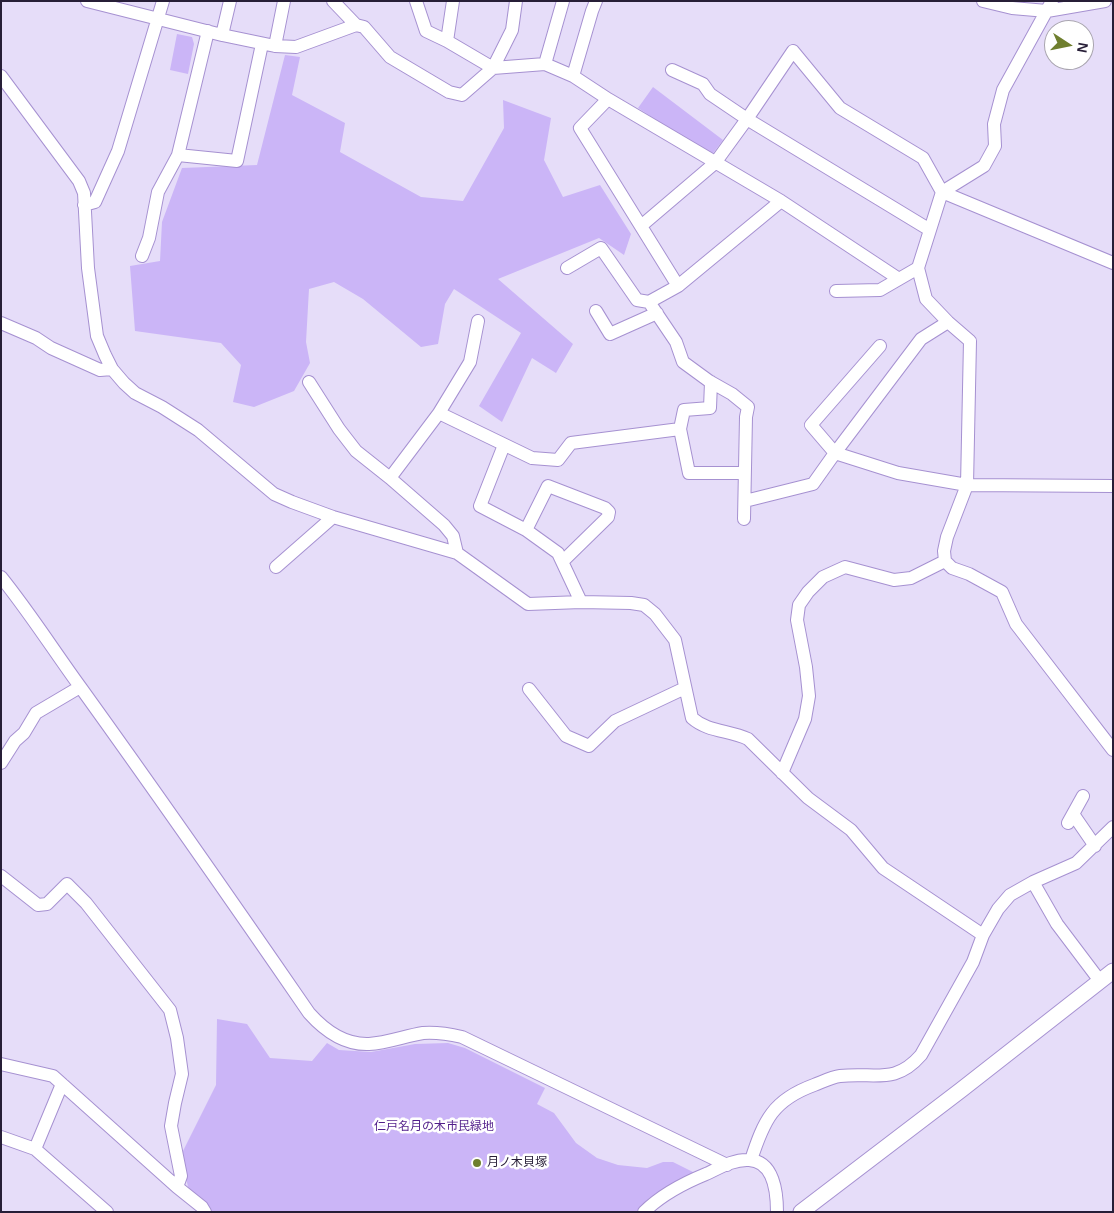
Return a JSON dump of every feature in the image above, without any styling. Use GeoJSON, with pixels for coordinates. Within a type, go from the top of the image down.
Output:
{"type":"FeatureCollection","features":[{"type":"Feature","properties":{"kind":"street"},"geometry":{"type":"LineString","coordinates":[[88,1],[222,35],[276,46],[296,46],[356,25],[364,26],[390,57],[449,92],[462,95],[493,68],[512,30],[516,1]]}},
{"type":"Feature","properties":{"kind":"street"},"geometry":{"type":"LineString","coordinates":[[84,205],[96,202],[118,151],[163,1]]}},
{"type":"Feature","properties":{"kind":"street"},"geometry":{"type":"LineString","coordinates":[[222,35],[230,1]]}},
{"type":"Feature","properties":{"kind":"street"},"geometry":{"type":"LineString","coordinates":[[276,46],[284,1]]}},
{"type":"Feature","properties":{"kind":"street"},"geometry":{"type":"LineString","coordinates":[[333,1],[356,25]]}},
{"type":"Feature","properties":{"kind":"street"},"geometry":{"type":"LineString","coordinates":[[416,1],[426,31],[493,68],[545,64],[573,76],[608,99],[781,201],[899,279]]}},
{"type":"Feature","properties":{"kind":"street"},"geometry":{"type":"LineString","coordinates":[[447,41],[452,1]]}},
{"type":"Feature","properties":{"kind":"street"},"geometry":{"type":"LineString","coordinates":[[545,64],[563,1]]}},
{"type":"Feature","properties":{"kind":"street"},"geometry":{"type":"LineString","coordinates":[[573,76],[596,1]]}},
{"type":"Feature","properties":{"kind":"street"},"geometry":{"type":"LineString","coordinates":[[983,1],[1014,5],[1050,6],[1105,1]]}},
{"type":"Feature","properties":{"kind":"street"},"geometry":{"type":"LineString","coordinates":[[1050,6],[1003,90],[994,124],[995,146],[984,166],[942,192],[918,268],[926,300],[970,341],[967,485],[947,537],[944,551],[945,561],[952,568],[969,574],[1002,592],[1016,624],[1113,750]]}},
{"type":"Feature","properties":{"kind":"street"},"geometry":{"type":"LineString","coordinates":[[142,256],[149,238],[158,192],[178,155],[208,31]]}},
{"type":"Feature","properties":{"kind":"street"},"geometry":{"type":"LineString","coordinates":[[178,155],[236,161],[262,44]]}},
{"type":"Feature","properties":{"kind":"street"},"geometry":{"type":"LineString","coordinates":[[641,226],[715,163],[793,50],[840,108],[923,158],[942,192],[1113,263]]}},
{"type":"Feature","properties":{"kind":"street"},"geometry":{"type":"LineString","coordinates":[[672,70],[703,84],[710,94],[747,119],[930,230]]}},
{"type":"Feature","properties":{"kind":"street"},"geometry":{"type":"LineString","coordinates":[[1,76],[79,181],[84,193],[88,268],[98,336],[112,369],[135,393],[162,407],[198,430],[274,494],[333,516],[457,553],[528,604],[582,602],[644,605],[661,621],[675,640],[692,718],[712,729],[738,734],[748,739],[808,798],[850,830],[883,868],[983,935]]}},
{"type":"Feature","properties":{"kind":"street"},"geometry":{"type":"LineString","coordinates":[[608,99],[580,128],[678,286]]}},
{"type":"Feature","properties":{"kind":"street"},"geometry":{"type":"LineString","coordinates":[[566,268],[601,248],[637,300],[649,302],[678,286],[781,201]]}},
{"type":"Feature","properties":{"kind":"street"},"geometry":{"type":"LineString","coordinates":[[836,291],[880,290],[918,268]]}},
{"type":"Feature","properties":{"kind":"street"},"geometry":{"type":"LineString","coordinates":[[649,302],[676,342],[683,362],[748,406],[744,473],[744,519]]}},
{"type":"Feature","properties":{"kind":"street"},"geometry":{"type":"LineString","coordinates":[[596,310],[610,334],[657,313]]}},
{"type":"Feature","properties":{"kind":"street"},"geometry":{"type":"LineString","coordinates":[[390,478],[439,412],[470,362],[478,321]]}},
{"type":"Feature","properties":{"kind":"street"},"geometry":{"type":"LineString","coordinates":[[745,501],[813,484],[834,453],[921,340],[948,322]]}},
{"type":"Feature","properties":{"kind":"street"},"geometry":{"type":"LineString","coordinates":[[1,323],[100,370],[112,369]]}},
{"type":"Feature","properties":{"kind":"street"},"geometry":{"type":"LineString","coordinates":[[880,346],[811,425],[834,453],[898,473],[967,485],[1113,486]]}},
{"type":"Feature","properties":{"kind":"street"},"geometry":{"type":"LineString","coordinates":[[309,382],[339,430],[356,451],[390,478],[444,526],[453,536],[457,553]]}},
{"type":"Feature","properties":{"kind":"street"},"geometry":{"type":"LineString","coordinates":[[711,382],[710,408],[684,410],[680,429],[689,473],[744,473]]}},
{"type":"Feature","properties":{"kind":"street"},"geometry":{"type":"LineString","coordinates":[[439,412],[532,458],[558,460],[571,443],[680,429]]}},
{"type":"Feature","properties":{"kind":"street"},"geometry":{"type":"LineString","coordinates":[[504,445],[480,506],[526,530],[558,552],[582,602]]}},
{"type":"Feature","properties":{"kind":"street"},"geometry":{"type":"LineString","coordinates":[[526,530],[548,486],[606,508],[609,512],[608,516],[563,561]]}},
{"type":"Feature","properties":{"kind":"street"},"geometry":{"type":"LineString","coordinates":[[276,567],[333,516]]}},
{"type":"Feature","properties":{"kind":"street"},"geometry":{"type":"LineString","coordinates":[[782,773],[805,719],[809,696],[806,667],[797,620],[799,605],[808,592],[823,577],[845,567],[894,580],[911,578],[945,561]]}},
{"type":"Feature","properties":{"kind":"street"},"geometry":{"type":"LineString","coordinates":[[1,577],[22,602],[309,1013],[326,1031],[345,1040],[363,1044],[426,1033],[444,1033],[462,1037],[727,1165]]}},
{"type":"Feature","properties":{"kind":"street"},"geometry":{"type":"LineString","coordinates":[[1,763],[24,733],[36,713],[80,687]]}},
{"type":"Feature","properties":{"kind":"street"},"geometry":{"type":"LineString","coordinates":[[529,689],[566,736],[589,746],[614,721],[685,688]]}},
{"type":"Feature","properties":{"kind":"street"},"geometry":{"type":"LineString","coordinates":[[1083,796],[1070,818],[1095,846]]}},
{"type":"Feature","properties":{"kind":"street"},"geometry":{"type":"LineString","coordinates":[[751,1160],[760,1133],[769,1116],[788,1096],[838,1076],[890,1075],[903,1071],[913,1064],[922,1054],[973,962],[983,935],[998,908],[1010,895],[1032,882],[1076,863],[1113,827]]}},
{"type":"Feature","properties":{"kind":"street"},"geometry":{"type":"LineString","coordinates":[[1,876],[38,905],[47,904],[66,884],[86,903],[170,1010],[177,1038],[182,1074],[174,1103],[171,1126],[181,1176],[177,1187]]}},
{"type":"Feature","properties":{"kind":"street"},"geometry":{"type":"LineString","coordinates":[[1032,882],[1057,924],[1100,981]]}},
{"type":"Feature","properties":{"kind":"street"},"geometry":{"type":"LineString","coordinates":[[801,1212],[1113,971]]}},
{"type":"Feature","properties":{"kind":"street"},"geometry":{"type":"LineString","coordinates":[[1,1064],[54,1076],[177,1187],[202,1207],[205,1212]]}},
{"type":"Feature","properties":{"kind":"street"},"geometry":{"type":"LineString","coordinates":[[35,1149],[62,1084]]}},
{"type":"Feature","properties":{"kind":"street"},"geometry":{"type":"LineString","coordinates":[[1,1137],[35,1149],[102,1211]]}},
{"type":"Feature","properties":{"kind":"street"},"geometry":{"type":"LineString","coordinates":[[644,1212],[666,1194],[698,1177],[736,1162],[751,1160],[762,1165],[772,1177],[776,1188],[777,1212]]}},
{"type":"Feature","properties":{"kind":"green space"},"geometry":{"type":"Polygon","coordinates":[[[177,34],[192,37],[194,44],[188,74],[170,70],[177,34]]]}},
{"type":"Feature","properties":{"kind":"green space"},"geometry":{"type":"Polygon","coordinates":[[[285,55],[300,57],[292,95],[345,123],[340,152],[421,197],[463,201],[504,128],[503,100],[551,118],[544,160],[563,197],[600,185],[631,234],[624,255],[599,238],[498,279],[573,344],[556,373],[532,358],[502,422],[479,406],[521,333],[454,289],[445,304],[438,344],[421,347],[363,299],[334,282],[309,289],[306,342],[310,363],[294,391],[254,407],[233,402],[241,365],[221,343],[135,331],[130,266],[160,261],[162,222],[182,168],[257,165],[285,55]]]}},
{"type":"Feature","properties":{"kind":"green space"},"geometry":{"type":"Polygon","coordinates":[[[653,87],[723,140],[711,156],[638,108],[653,87]]]}},
{"type":"Feature","properties":{"kind":"green space","name":"仁戸名月の木市民緑地"},"geometry":{"type":"Polygon","coordinates":[[[217,1019],[247,1024],[270,1058],[312,1061],[327,1043],[339,1050],[371,1052],[415,1044],[448,1043],[465,1048],[545,1088],[537,1104],[554,1113],[576,1143],[597,1158],[618,1165],[647,1168],[663,1162],[673,1162],[695,1173],[656,1194],[636,1212],[212,1212],[188,1187],[181,1155],[216,1085],[217,1019]]]}},
{"type":"Feature","properties":{"kind":"place","name":"月ノ木貝塚"},"geometry":{"type":"Point","coordinates":[477,1163]}}]}
